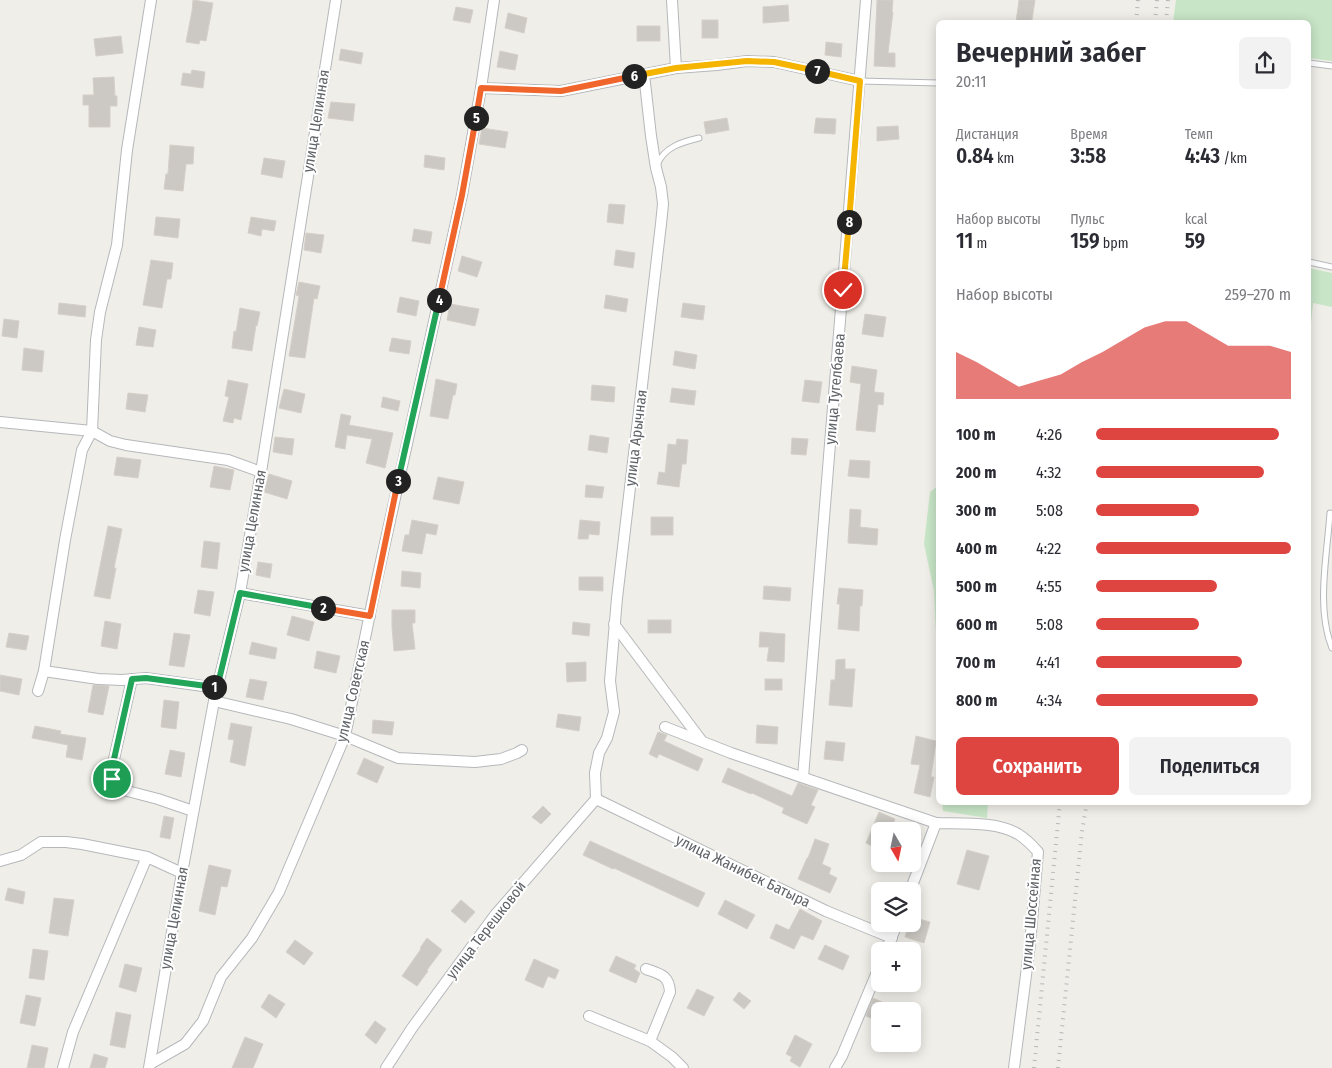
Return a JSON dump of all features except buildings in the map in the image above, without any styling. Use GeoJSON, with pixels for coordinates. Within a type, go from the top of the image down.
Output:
{"type":"FeatureCollection","features":[{"type":"Feature","properties":{"kind":"street"},"geometry":{"type":"LineString","coordinates":[[38,691],[44,671],[65,540],[82,450],[92,431],[96,340],[100,312],[117,245],[127,150],[151,0]]}},
{"type":"Feature","properties":{"kind":"street","name":"улица Целинная"},"geometry":{"type":"LineString","coordinates":[[150,1066],[193,811],[214,701],[240,593],[336,0]]}},
{"type":"Feature","properties":{"kind":"street","name":"улица Советская"},"geometry":{"type":"LineString","coordinates":[[150,1066],[185,1044],[204,1021],[221,977],[252,938],[279,892],[345,736],[462,195],[494,0]]}},
{"type":"Feature","properties":{"kind":"street"},"geometry":{"type":"LineString","coordinates":[[672,0],[676,68]]}},
{"type":"Feature","properties":{"kind":"street","name":"улица Тугелбаева"},"geometry":{"type":"LineString","coordinates":[[803,777],[866,0]]}},
{"type":"Feature","properties":{"kind":"street"},"geometry":{"type":"LineString","coordinates":[[481,88],[561,91],[676,68],[747,61],[774,62],[860,81]]}},
{"type":"Feature","properties":{"kind":"street","name":"улица Арычная"},"geometry":{"type":"LineString","coordinates":[[596,799],[595,773],[599,753],[607,738],[614,712],[610,681],[614,624],[663,204],[656,168],[644,74]]}},
{"type":"Feature","properties":{"kind":"street"},"geometry":{"type":"LineString","coordinates":[[0,422],[92,431],[110,441],[126,446],[228,460],[261,472]]}},
{"type":"Feature","properties":{"kind":"street"},"geometry":{"type":"LineString","coordinates":[[240,593],[370,616]]}},
{"type":"Feature","properties":{"kind":"street"},"geometry":{"type":"LineString","coordinates":[[614,624],[702,741]]}},
{"type":"Feature","properties":{"kind":"street"},"geometry":{"type":"LineString","coordinates":[[44,671],[98,679],[146,678],[217,688]]}},
{"type":"Feature","properties":{"kind":"street"},"geometry":{"type":"LineString","coordinates":[[132,679],[112,768],[112,784],[116,788],[193,811]]}},
{"type":"Feature","properties":{"kind":"street"},"geometry":{"type":"LineString","coordinates":[[214,701],[291,720],[345,736],[398,758],[475,762],[501,759],[522,750]]}},
{"type":"Feature","properties":{"kind":"street"},"geometry":{"type":"LineString","coordinates":[[665,727],[936,823],[913,882]]}},
{"type":"Feature","properties":{"kind":"street","name":"улица Жанибек Батыра"},"geometry":{"type":"LineString","coordinates":[[596,799],[826,911],[892,938]]}},
{"type":"Feature","properties":{"kind":"street","name":"улица Терешковой"},"geometry":{"type":"LineString","coordinates":[[386,1068],[412,1028],[495,915],[596,799]]}},
{"type":"Feature","properties":{"kind":"street","name":"улица Шоссейная"},"geometry":{"type":"LineString","coordinates":[[936,823],[982,825],[999,828],[1016,833],[1030,843],[1038,852],[1030,944],[1014,1068]]}},
{"type":"Feature","properties":{"kind":"street"},"geometry":{"type":"LineString","coordinates":[[0,861],[21,855],[41,842],[66,842],[148,857],[182,873]]}},
{"type":"Feature","properties":{"kind":"street"},"geometry":{"type":"LineString","coordinates":[[64,1068],[73,1032],[148,857]]}},
{"type":"Feature","properties":{"kind":"street"},"geometry":{"type":"LineString","coordinates":[[890,942],[894,932]]}},
{"type":"Feature","properties":{"kind":"street"},"geometry":{"type":"LineString","coordinates":[[646,969],[662,975],[670,984],[670,992],[650,1041]]}},
{"type":"Feature","properties":{"kind":"street"},"geometry":{"type":"LineString","coordinates":[[835,1068],[842,1056],[871,987]]}},
{"type":"Feature","properties":{"kind":"street"},"geometry":{"type":"LineString","coordinates":[[589,1016],[650,1041],[672,1057],[683,1068]]}},
{"type":"Feature","properties":{"kind":"lane"},"geometry":{"type":"LineString","coordinates":[[1311,63],[1332,66]]}},
{"type":"Feature","properties":{"kind":"lane"},"geometry":{"type":"LineString","coordinates":[[860,81],[936,83]]}},
{"type":"Feature","properties":{"kind":"lane"},"geometry":{"type":"LineString","coordinates":[[656,168],[659,160],[670,148],[682,142],[699,138]]}},
{"type":"Feature","properties":{"kind":"lane"},"geometry":{"type":"LineString","coordinates":[[1311,262],[1332,267]]}},
{"type":"Feature","properties":{"kind":"lane"},"geometry":{"type":"LineString","coordinates":[[1330,514],[1323,612],[1332,648]]}},
{"type":"Feature","properties":{"kind":"green space"},"geometry":{"type":"Polygon","coordinates":[[[1176,0],[1332,0],[1332,61],[1311,58],[1311,20],[1173,20],[1176,0]]]}},
{"type":"Feature","properties":{"kind":"green space"},"geometry":{"type":"Polygon","coordinates":[[[1311,268],[1332,273],[1332,307],[1313,303],[1311,323],[1311,268]]]}},
{"type":"Feature","properties":{"kind":"green space"},"geometry":{"type":"Polygon","coordinates":[[[936,487],[936,634],[934,591],[924,544],[930,492],[936,487]]]}},
{"type":"Feature","properties":{"kind":"green space"},"geometry":{"type":"Polygon","coordinates":[[[942,805],[988,805],[987,818],[943,811],[942,805]]]}},
{"type":"Feature","properties":{"kind":"railway"},"geometry":{"type":"LineString","coordinates":[[1136,20],[1138,0]]}},
{"type":"Feature","properties":{"kind":"railway"},"geometry":{"type":"LineString","coordinates":[[1155,20],[1157,0]]}},
{"type":"Feature","properties":{"kind":"railway"},"geometry":{"type":"LineString","coordinates":[[1166,20],[1168,0]]}},
{"type":"Feature","properties":{"kind":"railway"},"geometry":{"type":"LineString","coordinates":[[1034,1068],[1060,805]]}},
{"type":"Feature","properties":{"kind":"railway"},"geometry":{"type":"LineString","coordinates":[[1058,1068],[1082,831],[1086,805]]}},
{"type":"Feature","properties":{"kind":"route"},"geometry":{"type":"LineString","coordinates":[[112,779],[112,768],[132,679],[146,678],[217,688],[240,593],[370,616],[462,195],[481,88],[561,91],[676,68],[747,61],[774,62],[860,81],[843,290]]}}]}
